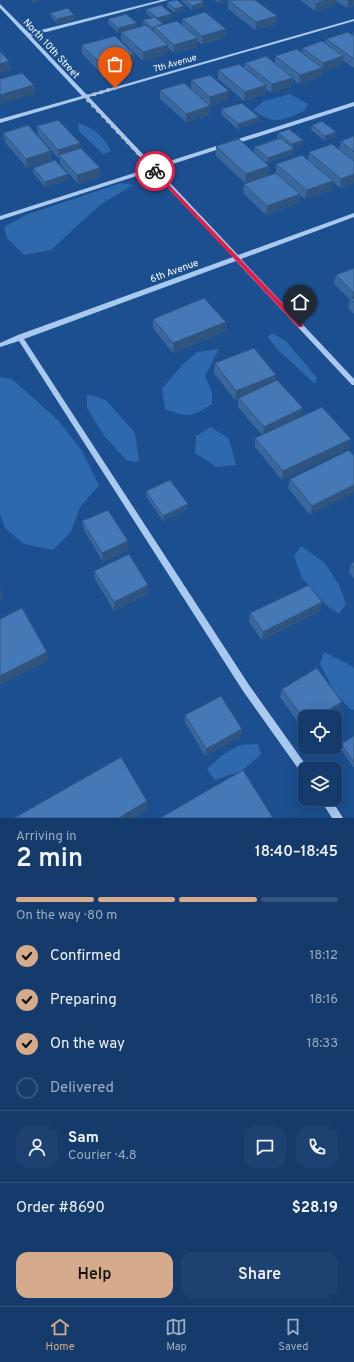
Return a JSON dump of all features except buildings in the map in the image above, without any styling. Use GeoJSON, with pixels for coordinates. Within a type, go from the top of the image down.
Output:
{"type":"FeatureCollection","features":[{"type":"Feature","properties":{"kind":"street"},"geometry":{"type":"LineString","coordinates":[[28,35],[166,0]]}},
{"type":"Feature","properties":{"kind":"street","name":"North 10th Street"},"geometry":{"type":"LineString","coordinates":[[0,5],[354,383]]}},
{"type":"Feature","properties":{"kind":"street","name":"7th Avenue"},"geometry":{"type":"LineString","coordinates":[[0,121],[354,20]]}},
{"type":"Feature","properties":{"kind":"street"},"geometry":{"type":"LineString","coordinates":[[0,218],[354,104]]}},
{"type":"Feature","properties":{"kind":"street","name":"6th Avenue"},"geometry":{"type":"LineString","coordinates":[[0,345],[354,215]]}},
{"type":"Feature","properties":{"kind":"street"},"geometry":{"type":"LineString","coordinates":[[20,337],[246,688],[299,762]]}},
{"type":"Feature","properties":{"kind":"street"},"geometry":{"type":"LineString","coordinates":[[330,806],[338,818]]}},
{"type":"Feature","properties":{"kind":"shaded area"},"geometry":{"type":"Polygon","coordinates":[[[290,94],[308,104],[304,111],[284,119],[273,120],[260,115],[253,110],[264,101],[290,94]]]}},
{"type":"Feature","properties":{"kind":"shaded area"},"geometry":{"type":"Polygon","coordinates":[[[78,123],[89,127],[98,133],[111,151],[103,154],[79,131],[78,123]]]}},
{"type":"Feature","properties":{"kind":"shaded area"},"geometry":{"type":"Polygon","coordinates":[[[121,183],[133,185],[100,205],[51,250],[24,255],[7,238],[4,227],[26,215],[121,183]]]}},
{"type":"Feature","properties":{"kind":"shaded area"},"geometry":{"type":"Polygon","coordinates":[[[272,333],[286,341],[317,378],[315,384],[278,350],[268,337],[272,333]]]}},
{"type":"Feature","properties":{"kind":"shaded area"},"geometry":{"type":"Polygon","coordinates":[[[219,349],[205,376],[212,392],[212,404],[199,412],[190,415],[179,414],[165,409],[162,389],[183,364],[197,352],[219,349]]]}},
{"type":"Feature","properties":{"kind":"shaded area"},"geometry":{"type":"Polygon","coordinates":[[[0,377],[12,379],[59,421],[82,451],[99,485],[80,507],[71,532],[53,550],[24,544],[5,528],[0,513],[0,377]]]}},
{"type":"Feature","properties":{"kind":"shaded area"},"geometry":{"type":"Polygon","coordinates":[[[87,394],[106,400],[135,433],[139,462],[127,461],[105,437],[87,408],[87,394]]]}},
{"type":"Feature","properties":{"kind":"shaded area"},"geometry":{"type":"Polygon","coordinates":[[[211,427],[229,439],[236,465],[216,467],[195,453],[196,436],[211,427]]]}},
{"type":"Feature","properties":{"kind":"shaded area"},"geometry":{"type":"Polygon","coordinates":[[[301,546],[325,563],[339,585],[346,604],[339,614],[327,606],[302,578],[294,556],[301,546]]]}},
{"type":"Feature","properties":{"kind":"shaded area"},"geometry":{"type":"Polygon","coordinates":[[[324,652],[352,666],[354,669],[354,710],[350,709],[334,691],[320,664],[324,652]]]}},
{"type":"Feature","properties":{"kind":"shaded area"},"geometry":{"type":"Polygon","coordinates":[[[258,744],[261,754],[242,771],[215,780],[207,769],[222,755],[240,745],[258,744]]]}},
{"type":"Feature","properties":{"kind":"way so far"},"geometry":{"type":"LineString","coordinates":[[115,88],[85,97],[155,171]]}},
{"type":"Feature","properties":{"kind":"route"},"geometry":{"type":"LineString","coordinates":[[155,171],[300,326]]}}]}
